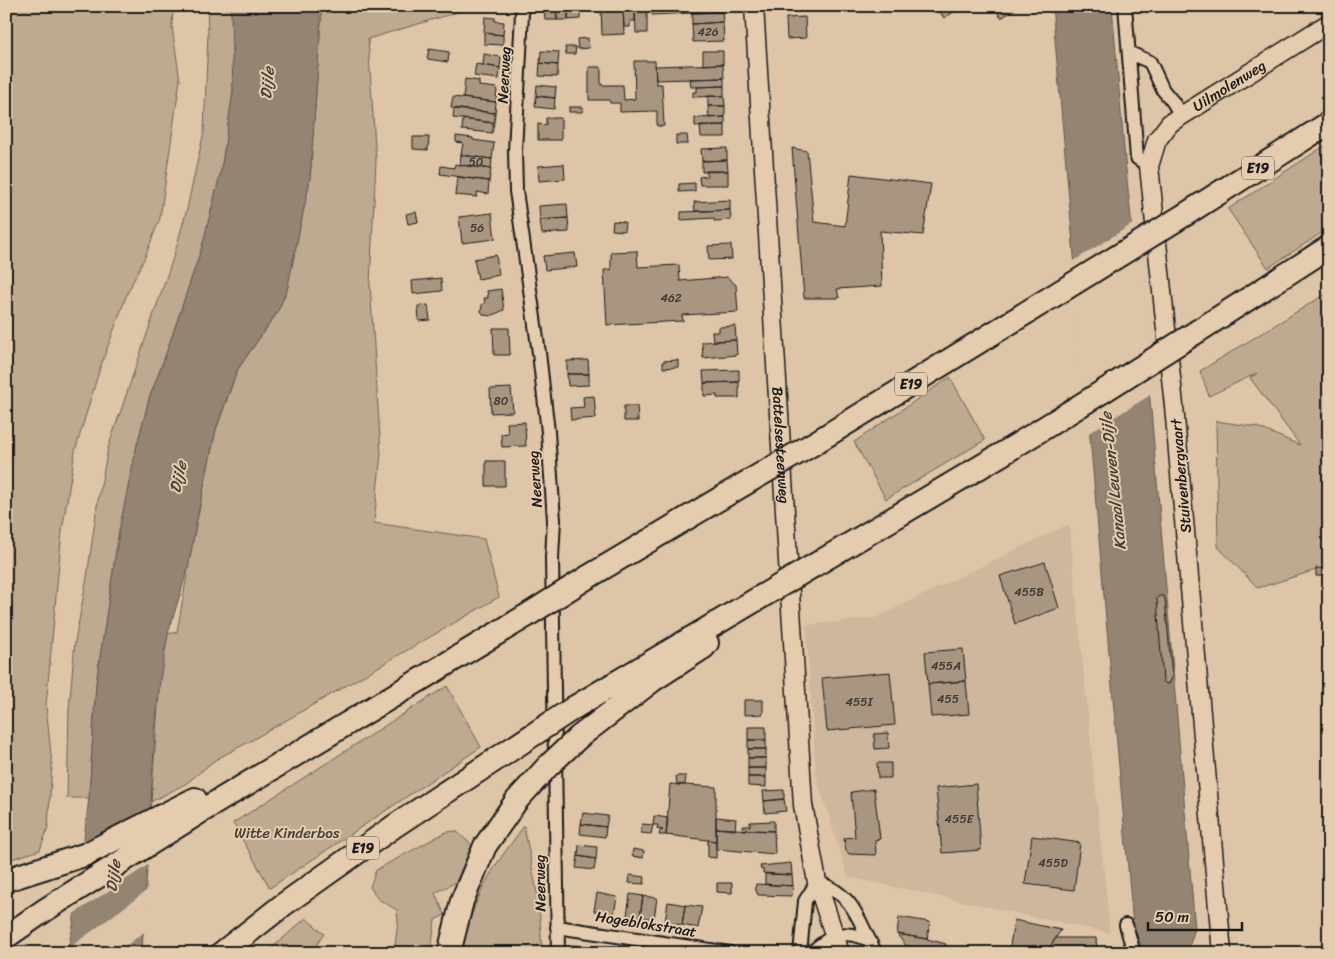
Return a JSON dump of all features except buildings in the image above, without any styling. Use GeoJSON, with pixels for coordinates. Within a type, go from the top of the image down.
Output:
{"type":"FeatureCollection","features":[{"type":"Feature","properties":{"kind":"highway","name":"E19"},"geometry":{"type":"LineString","coordinates":[[200,804],[238,790],[588,577],[813,444],[1186,214],[1329,123]]}},
{"type":"Feature","properties":{"kind":"highway","name":"E19"},"geometry":{"type":"LineString","coordinates":[[222,953],[283,905],[388,830],[575,707],[1002,454],[1329,247]]}},
{"type":"Feature","properties":{"kind":"highway"},"geometry":{"type":"LineString","coordinates":[[449,953],[462,901],[485,846],[518,800],[548,766],[579,737],[653,680],[704,647],[728,616]]}},
{"type":"Feature","properties":{"kind":"highway"},"geometry":{"type":"LineString","coordinates":[[6,880],[39,871],[84,855],[200,804]]}},
{"type":"Feature","properties":{"kind":"highway"},"geometry":{"type":"LineString","coordinates":[[6,937],[200,804]]}},
{"type":"Feature","properties":{"kind":"main road","name":"Battelsesteenweg"},"geometry":{"type":"LineString","coordinates":[[754,6],[803,805],[818,882],[837,945]]}},
{"type":"Feature","properties":{"kind":"main road","name":"Uilmolenweg"},"geometry":{"type":"LineString","coordinates":[[1150,166],[1157,140],[1170,124],[1329,23]]}},
{"type":"Feature","properties":{"kind":"main road","name":"Stuivenbergvaart"},"geometry":{"type":"LineString","coordinates":[[1150,166],[1174,406],[1222,953]]}},
{"type":"Feature","properties":{"kind":"street","name":"Neerweg"},"geometry":{"type":"LineString","coordinates":[[524,6],[522,13],[515,151],[516,190],[539,353],[548,432],[554,520],[552,558],[558,953]]}},
{"type":"Feature","properties":{"kind":"street"},"geometry":{"type":"LineString","coordinates":[[1125,6],[1137,158],[1150,166]]}},
{"type":"Feature","properties":{"kind":"street"},"geometry":{"type":"LineString","coordinates":[[1130,53],[1150,62],[1162,90],[1173,102],[1181,116]]}},
{"type":"Feature","properties":{"kind":"street"},"geometry":{"type":"LineString","coordinates":[[800,953],[805,901],[818,882],[831,887],[846,898],[866,930],[876,953]]}},
{"type":"Feature","properties":{"kind":"street"},"geometry":{"type":"LineString","coordinates":[[1126,925],[1134,953]]}},
{"type":"Feature","properties":{"kind":"street","name":"Hogeblokstraat"},"geometry":{"type":"LineString","coordinates":[[557,927],[730,953]]}},
{"type":"Feature","properties":{"kind":"street"},"geometry":{"type":"LineString","coordinates":[[811,953],[837,945],[847,933],[869,940]]}},
{"type":"Feature","properties":{"kind":"shaded area"},"geometry":{"type":"Polygon","coordinates":[[[1069,524],[1110,933],[848,877],[816,776],[806,625],[875,618],[1069,524]]]}},
{"type":"Feature","properties":{"kind":"green space"},"geometry":{"type":"Polygon","coordinates":[[[6,6],[173,6],[172,27],[180,80],[160,218],[145,257],[127,294],[99,371],[75,451],[62,531],[46,705],[52,764],[48,827],[40,850],[6,861],[6,6]]]}},
{"type":"Feature","properties":{"kind":"green space"},"geometry":{"type":"Polygon","coordinates":[[[207,6],[231,6],[233,92],[221,171],[202,247],[149,399],[137,445],[119,531],[96,684],[89,798],[67,798],[69,709],[75,642],[97,506],[108,448],[174,255],[187,209],[204,131],[208,34],[207,6]]]}},
{"type":"Feature","properties":{"kind":"green space"},"geometry":{"type":"Polygon","coordinates":[[[322,6],[478,6],[368,39],[376,161],[370,283],[381,454],[374,523],[484,539],[499,597],[215,760],[187,783],[151,802],[160,679],[168,634],[177,632],[196,524],[216,430],[238,369],[277,313],[287,290],[310,179],[322,6]]]}},
{"type":"Feature","properties":{"kind":"green space"},"geometry":{"type":"Polygon","coordinates":[[[1329,143],[1329,228],[1268,268],[1228,209],[1329,143]]]}},
{"type":"Feature","properties":{"kind":"green space"},"geometry":{"type":"Polygon","coordinates":[[[1329,292],[1329,566],[1258,588],[1218,547],[1216,421],[1257,427],[1300,445],[1250,378],[1257,373],[1209,396],[1200,371],[1329,292]]]}},
{"type":"Feature","properties":{"kind":"green space"},"geometry":{"type":"Polygon","coordinates":[[[950,377],[985,440],[886,499],[854,442],[950,377]]]}},
{"type":"Feature","properties":{"kind":"green space","name":"Witte Kinderbos"},"geometry":{"type":"Polygon","coordinates":[[[447,686],[481,747],[270,888],[233,823],[447,686]]]}},
{"type":"Feature","properties":{"kind":"green space"},"geometry":{"type":"Polygon","coordinates":[[[524,826],[539,903],[542,953],[460,953],[471,916],[484,885],[524,826]]]}},
{"type":"Feature","properties":{"kind":"green space"},"geometry":{"type":"Polygon","coordinates":[[[456,831],[472,845],[456,882],[435,893],[445,915],[435,920],[431,953],[394,953],[398,922],[397,910],[378,899],[370,887],[376,870],[446,832],[456,831]]]}},
{"type":"Feature","properties":{"kind":"green space"},"geometry":{"type":"Polygon","coordinates":[[[306,918],[324,934],[311,953],[266,953],[306,918]]]}},
{"type":"Feature","properties":{"kind":"water","name":"Dijle"},"geometry":{"type":"Polygon","coordinates":[[[231,6],[322,6],[310,179],[287,290],[277,313],[237,370],[216,429],[188,568],[168,634],[160,679],[155,732],[142,953],[67,953],[73,926],[89,798],[96,684],[119,531],[137,445],[149,399],[202,247],[221,171],[233,92],[231,6]]]}},
{"type":"Feature","properties":{"kind":"water","name":"Kanaal Leuven-Dijle"},"geometry":{"type":"Polygon","coordinates":[[[1052,6],[1112,6],[1125,160],[1151,410],[1195,929],[1187,953],[1144,953],[1133,925],[1052,6]]]}},
{"type":"Feature","properties":{"kind":"pier"},"geometry":{"type":"Polygon","coordinates":[[[1134,223],[1152,394],[1087,434],[1072,262],[1134,223]]]}},
{"type":"Feature","properties":{"kind":"pier"},"geometry":{"type":"Polygon","coordinates":[[[153,808],[151,863],[72,915],[81,841],[134,819],[153,808]]]}},
{"type":"Feature","properties":{"kind":"pier"},"geometry":{"type":"Polygon","coordinates":[[[149,889],[147,930],[116,953],[64,953],[65,951],[149,889]]]}}]}
